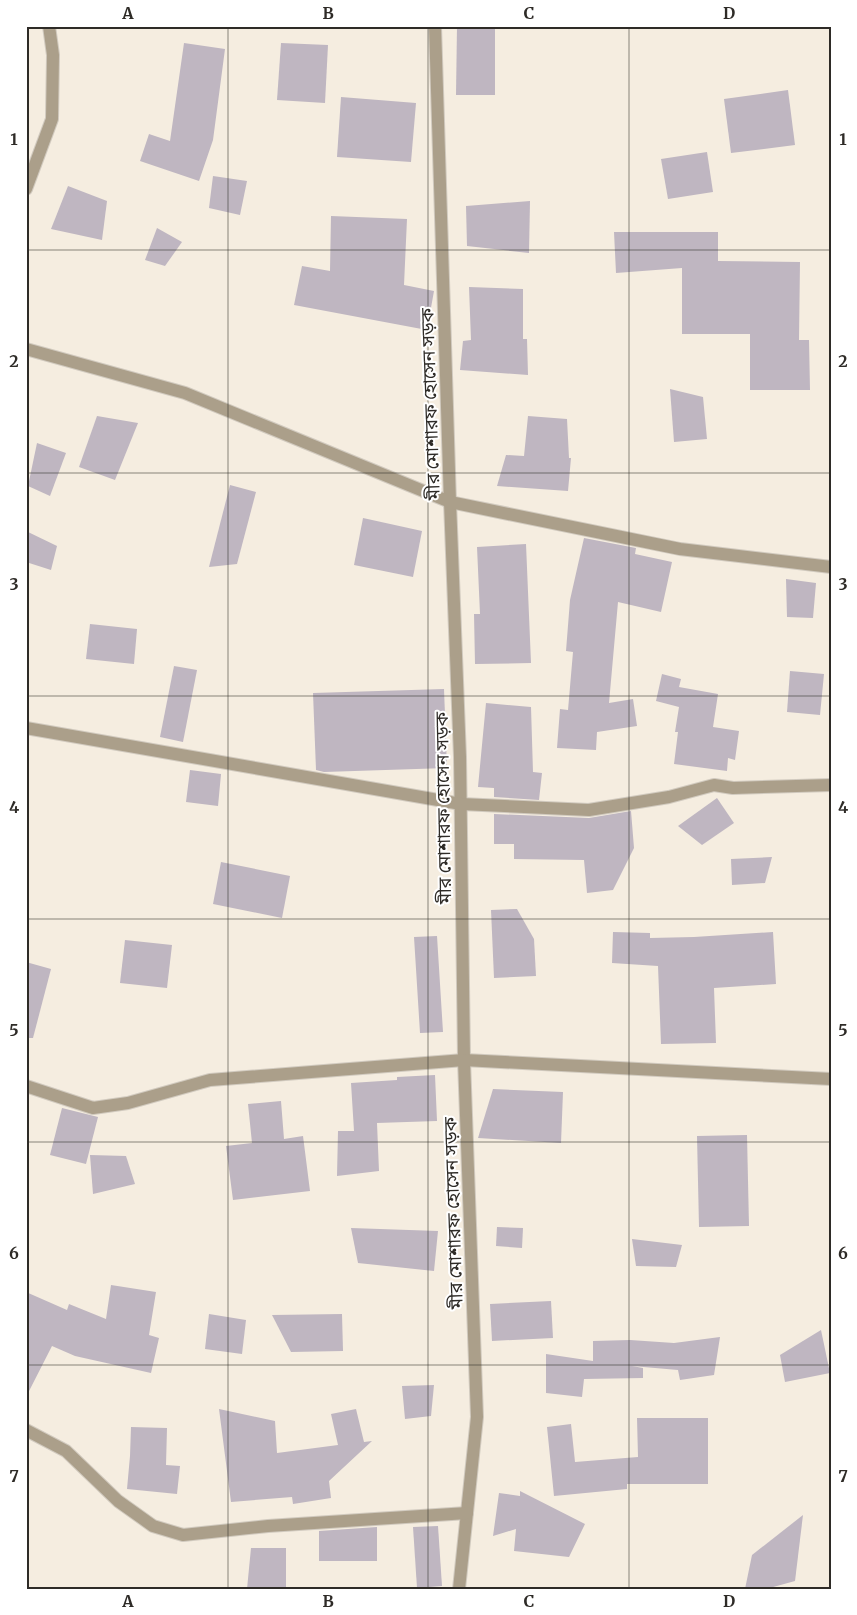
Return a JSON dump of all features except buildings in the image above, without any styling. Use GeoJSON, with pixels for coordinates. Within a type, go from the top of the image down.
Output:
{"type":"FeatureCollection","features":[{"type":"Feature","properties":{"kind":"street"},"geometry":{"type":"LineString","coordinates":[[26,189],[52,118],[54,55],[49,26]]}},
{"type":"Feature","properties":{"kind":"street","name":"মীর মোশারফ হোসেন সড়ক"},"geometry":{"type":"LineString","coordinates":[[435,26],[461,804],[464,1060],[477,1417],[459,1589]]}},
{"type":"Feature","properties":{"kind":"street"},"geometry":{"type":"LineString","coordinates":[[26,350],[185,392],[450,502],[680,549],[831,567]]}},
{"type":"Feature","properties":{"kind":"street"},"geometry":{"type":"LineString","coordinates":[[26,728],[461,804],[589,810],[669,797],[714,785],[732,788],[831,785]]}},
{"type":"Feature","properties":{"kind":"street"},"geometry":{"type":"LineString","coordinates":[[26,1086],[93,1108],[128,1102],[210,1080],[464,1060],[831,1078]]}},
{"type":"Feature","properties":{"kind":"street"},"geometry":{"type":"LineString","coordinates":[[26,1430],[66,1451],[118,1501],[153,1526],[183,1535],[268,1526],[466,1513]]}}]}
